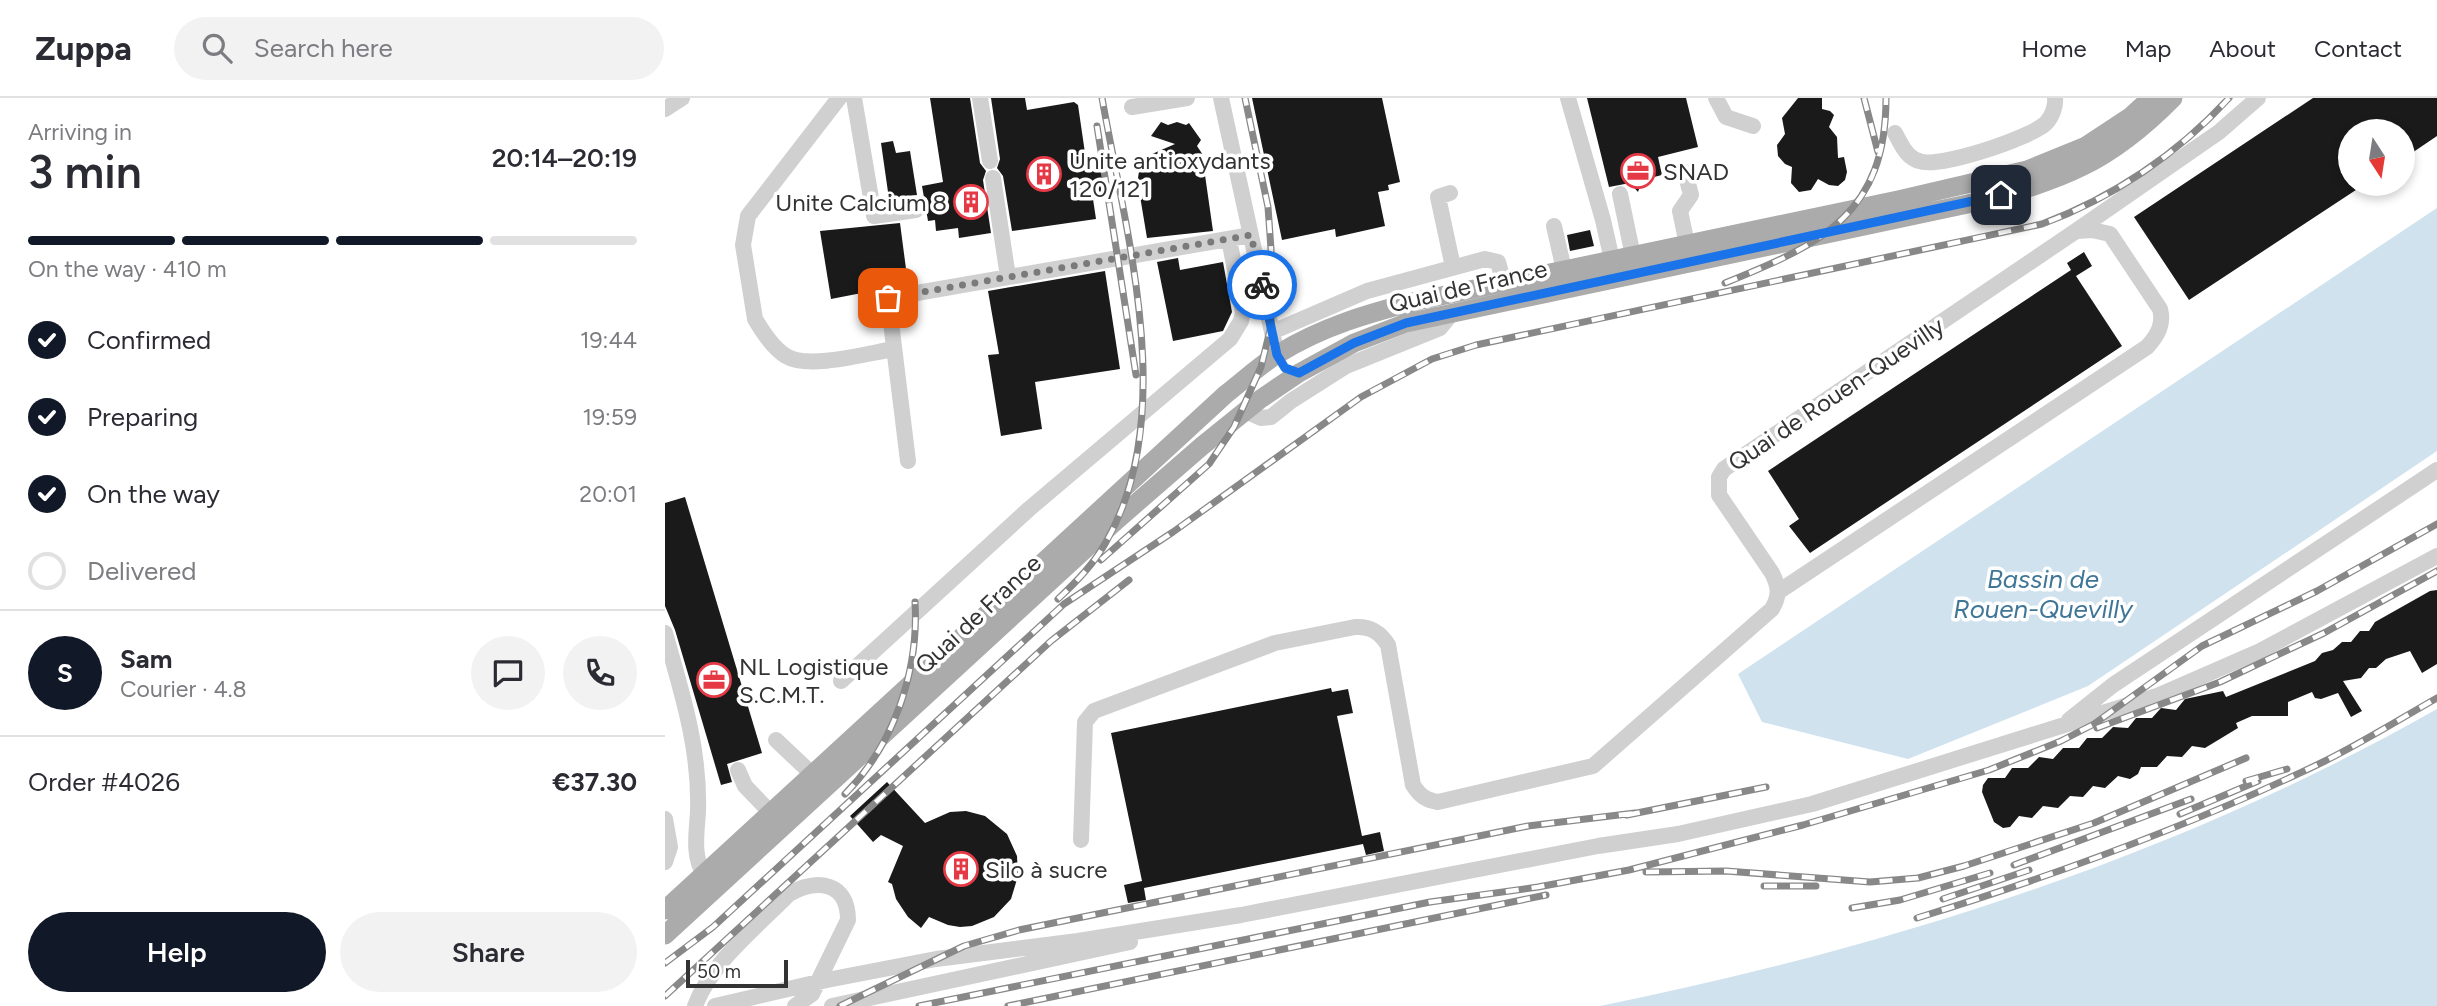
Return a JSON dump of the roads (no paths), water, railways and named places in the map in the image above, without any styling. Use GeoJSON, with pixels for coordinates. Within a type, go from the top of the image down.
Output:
{"type":"FeatureCollection","features":[{"type":"Feature","properties":{"kind":"main road","name":"Quai de France"},"geometry":{"type":"LineString","coordinates":[[665,909],[1226,394],[1277,355],[1312,336],[1365,315],[1504,282],[1898,200],[2046,164],[2107,134],[2151,98]]}},
{"type":"Feature","properties":{"kind":"main road","name":"Quai de France"},"geometry":{"type":"LineString","coordinates":[[665,935],[1153,489],[1245,411],[1299,373],[1386,329],[1453,312],[2026,189],[2077,172],[2105,157],[2141,130],[2173,98]]}},
{"type":"Feature","properties":{"kind":"main road"},"geometry":{"type":"LineString","coordinates":[[1153,489],[1169,461],[1264,377],[1277,355],[1285,368],[1299,373]]}},
{"type":"Feature","properties":{"kind":"street"},"geometry":{"type":"LineString","coordinates":[[665,109],[682,98]]}},
{"type":"Feature","properties":{"kind":"street"},"geometry":{"type":"LineString","coordinates":[[839,98],[748,216],[743,245],[755,319],[786,356],[798,360],[816,362],[894,349]]}},
{"type":"Feature","properties":{"kind":"street"},"geometry":{"type":"LineString","coordinates":[[853,98],[874,216],[916,210]]}},
{"type":"Feature","properties":{"kind":"street"},"geometry":{"type":"LineString","coordinates":[[980,98],[990,162]]}},
{"type":"Feature","properties":{"kind":"street"},"geometry":{"type":"LineString","coordinates":[[1132,107],[1187,98]]}},
{"type":"Feature","properties":{"kind":"street"},"geometry":{"type":"LineString","coordinates":[[1221,98],[1277,355]]}},
{"type":"Feature","properties":{"kind":"street"},"geometry":{"type":"LineString","coordinates":[[1567,98],[1604,220],[1612,260]]}},
{"type":"Feature","properties":{"kind":"street"},"geometry":{"type":"LineString","coordinates":[[1716,98],[1726,117],[1753,126]]}},
{"type":"Feature","properties":{"kind":"street"},"geometry":{"type":"LineString","coordinates":[[1895,133],[1907,154],[1920,162],[1936,162],[1994,148],[2031,134],[2048,121],[2056,105],[2055,98]]}},
{"type":"Feature","properties":{"kind":"street","name":"Quai de Rouen-Quevilly"},"geometry":{"type":"LineString","coordinates":[[1778,592],[1772,573],[1719,495],[1719,477],[1724,469],[2076,232],[2218,132],[2258,98]]}},
{"type":"Feature","properties":{"kind":"street"},"geometry":{"type":"LineString","coordinates":[[1685,172],[1691,195],[1680,211],[1688,244]]}},
{"type":"Feature","properties":{"kind":"street"},"geometry":{"type":"LineString","coordinates":[[993,178],[1008,277]]}},
{"type":"Feature","properties":{"kind":"street"},"geometry":{"type":"LineString","coordinates":[[1450,193],[1438,197],[1453,267]]}},
{"type":"Feature","properties":{"kind":"street"},"geometry":{"type":"LineString","coordinates":[[1620,194],[1633,256]]}},
{"type":"Feature","properties":{"kind":"street"},"geometry":{"type":"LineString","coordinates":[[1554,226],[1564,270]]}},
{"type":"Feature","properties":{"kind":"street"},"geometry":{"type":"LineString","coordinates":[[1081,840],[1085,722],[1094,711],[1275,643],[1365,627],[1384,639],[1388,645],[1413,785],[1418,793],[1428,800],[1438,802],[1593,766],[1772,609],[1778,592],[2154,339],[2162,318],[2160,309],[2110,234],[2092,230],[2076,232]]}},
{"type":"Feature","properties":{"kind":"street"},"geometry":{"type":"LineString","coordinates":[[908,461],[888,298],[1251,235]]}},
{"type":"Feature","properties":{"kind":"street"},"geometry":{"type":"LineString","coordinates":[[841,681],[1029,509],[1230,339],[1241,321],[1243,312],[1229,239]]}},
{"type":"Feature","properties":{"kind":"street"},"geometry":{"type":"LineString","coordinates":[[1272,332],[1367,291],[1453,267],[1492,259],[1497,262],[1504,282]]}},
{"type":"Feature","properties":{"kind":"street"},"geometry":{"type":"LineString","coordinates":[[1245,411],[1261,418],[1271,417],[1346,366],[1440,328],[1453,312]]}},
{"type":"Feature","properties":{"kind":"street"},"geometry":{"type":"LineString","coordinates":[[2062,725],[2113,685],[2437,470]]}},
{"type":"Feature","properties":{"kind":"street"},"geometry":{"type":"LineString","coordinates":[[715,1006],[936,959],[1078,941],[1241,915],[1755,818],[1812,804],[2157,696],[2260,651],[2437,556]]}},
{"type":"Feature","properties":{"kind":"street"},"geometry":{"type":"LineString","coordinates":[[665,633],[695,741],[699,790],[697,857],[703,874]]}},
{"type":"Feature","properties":{"kind":"street"},"geometry":{"type":"LineString","coordinates":[[776,740],[812,774]]}},
{"type":"Feature","properties":{"kind":"street"},"geometry":{"type":"LineString","coordinates":[[738,769],[745,786],[771,812]]}},
{"type":"Feature","properties":{"kind":"street"},"geometry":{"type":"LineString","coordinates":[[665,819],[670,847],[665,862]]}},
{"type":"Feature","properties":{"kind":"street"},"geometry":{"type":"LineString","coordinates":[[695,1006],[712,973],[789,894],[801,887],[827,885],[839,894],[848,909],[848,920],[812,994],[795,1006]]}},
{"type":"Feature","properties":{"kind":"street"},"geometry":{"type":"LineString","coordinates":[[832,1006],[1078,955],[1241,915]]}},
{"type":"Feature","properties":{"kind":"water","name":"Bassin de Rouen-Quevilly"},"geometry":{"type":"Polygon","coordinates":[[[2437,208],[2437,451],[2088,686],[1908,759],[1762,722],[1738,674],[2437,208]]]}},
{"type":"Feature","properties":{"kind":"water"},"geometry":{"type":"Polygon","coordinates":[[[2437,709],[2437,1006],[1600,1006],[1817,955],[2031,891],[2238,809],[2339,762],[2437,709]]]}},
{"type":"Feature","properties":{"kind":"railway"},"geometry":{"type":"LineString","coordinates":[[1058,599],[1090,565],[1106,542],[1128,492],[1140,438],[1143,382],[1140,323],[1133,265],[1102,98]]}},
{"type":"Feature","properties":{"kind":"railway"},"geometry":{"type":"LineString","coordinates":[[1101,560],[1209,464],[1234,427],[1261,367],[1271,326],[1271,249],[1268,207],[1245,98]]}},
{"type":"Feature","properties":{"kind":"railway"},"geometry":{"type":"LineString","coordinates":[[1864,98],[1878,152]]}},
{"type":"Feature","properties":{"kind":"railway"},"geometry":{"type":"LineString","coordinates":[[1725,283],[1791,254],[1819,238],[1842,219],[1861,197],[1874,170],[1883,138],[1886,98]]}},
{"type":"Feature","properties":{"kind":"railway"},"geometry":{"type":"LineString","coordinates":[[665,963],[713,927],[1064,604],[1173,532],[1361,397],[1432,359],[1476,345],[2042,224],[2094,201],[2143,172],[2188,138],[2229,98]]}},
{"type":"Feature","properties":{"kind":"railway"},"geometry":{"type":"LineString","coordinates":[[1097,126],[1136,375]]}},
{"type":"Feature","properties":{"kind":"railway"},"geometry":{"type":"LineString","coordinates":[[919,1006],[1430,902],[1538,887],[1629,870],[1803,825],[1989,770],[2061,741],[2094,724],[2202,646],[2317,591],[2437,524]]}},
{"type":"Feature","properties":{"kind":"railway"},"geometry":{"type":"LineString","coordinates":[[2097,728],[2220,682],[2324,633],[2437,571]]}},
{"type":"Feature","properties":{"kind":"railway"},"geometry":{"type":"LineString","coordinates":[[665,996],[1051,641],[1129,580]]}},
{"type":"Feature","properties":{"kind":"railway"},"geometry":{"type":"LineString","coordinates":[[845,794],[877,753],[900,706],[913,654],[915,602]]}},
{"type":"Feature","properties":{"kind":"railway"},"geometry":{"type":"LineString","coordinates":[[1917,918],[2073,866],[2226,806],[2325,761],[2437,698]]}},
{"type":"Feature","properties":{"kind":"railway"},"geometry":{"type":"LineString","coordinates":[[1646,872],[1726,871],[1870,882],[1918,878],[1964,866],[2094,823],[2246,758]]}},
{"type":"Feature","properties":{"kind":"railway"},"geometry":{"type":"LineString","coordinates":[[2246,781],[2287,769]]}},
{"type":"Feature","properties":{"kind":"railway"},"geometry":{"type":"LineString","coordinates":[[2180,814],[2258,781]]}},
{"type":"Feature","properties":{"kind":"railway"},"geometry":{"type":"LineString","coordinates":[[1627,815],[1766,787]]}},
{"type":"Feature","properties":{"kind":"railway"},"geometry":{"type":"LineString","coordinates":[[2014,865],[2191,799]]}},
{"type":"Feature","properties":{"kind":"railway"},"geometry":{"type":"LineString","coordinates":[[840,1006],[964,946],[1019,930],[1528,826],[1635,813]]}},
{"type":"Feature","properties":{"kind":"railway"},"geometry":{"type":"LineString","coordinates":[[1943,899],[2029,870]]}},
{"type":"Feature","properties":{"kind":"railway"},"geometry":{"type":"LineString","coordinates":[[1852,908],[1900,900],[1990,873]]}},
{"type":"Feature","properties":{"kind":"railway"},"geometry":{"type":"LineString","coordinates":[[1764,886],[1816,886]]}},
{"type":"Feature","properties":{"kind":"railway"},"geometry":{"type":"LineString","coordinates":[[1008,1006],[1546,895]]}},
{"type":"Feature","properties":{"kind":"place","name":"SNAD"},"geometry":{"type":"Point","coordinates":[1638,171]}},
{"type":"Feature","properties":{"kind":"place","name":"Unite antioxydants 120/121"},"geometry":{"type":"Point","coordinates":[1044,174]}},
{"type":"Feature","properties":{"kind":"place","name":"Unite Calcium 8"},"geometry":{"type":"Point","coordinates":[971,202]}},
{"type":"Feature","properties":{"kind":"place","name":"NL Logistique S.C.M.T."},"geometry":{"type":"Point","coordinates":[714,680]}},
{"type":"Feature","properties":{"kind":"place","name":"Silo à sucre"},"geometry":{"type":"Point","coordinates":[961,869]}}]}
